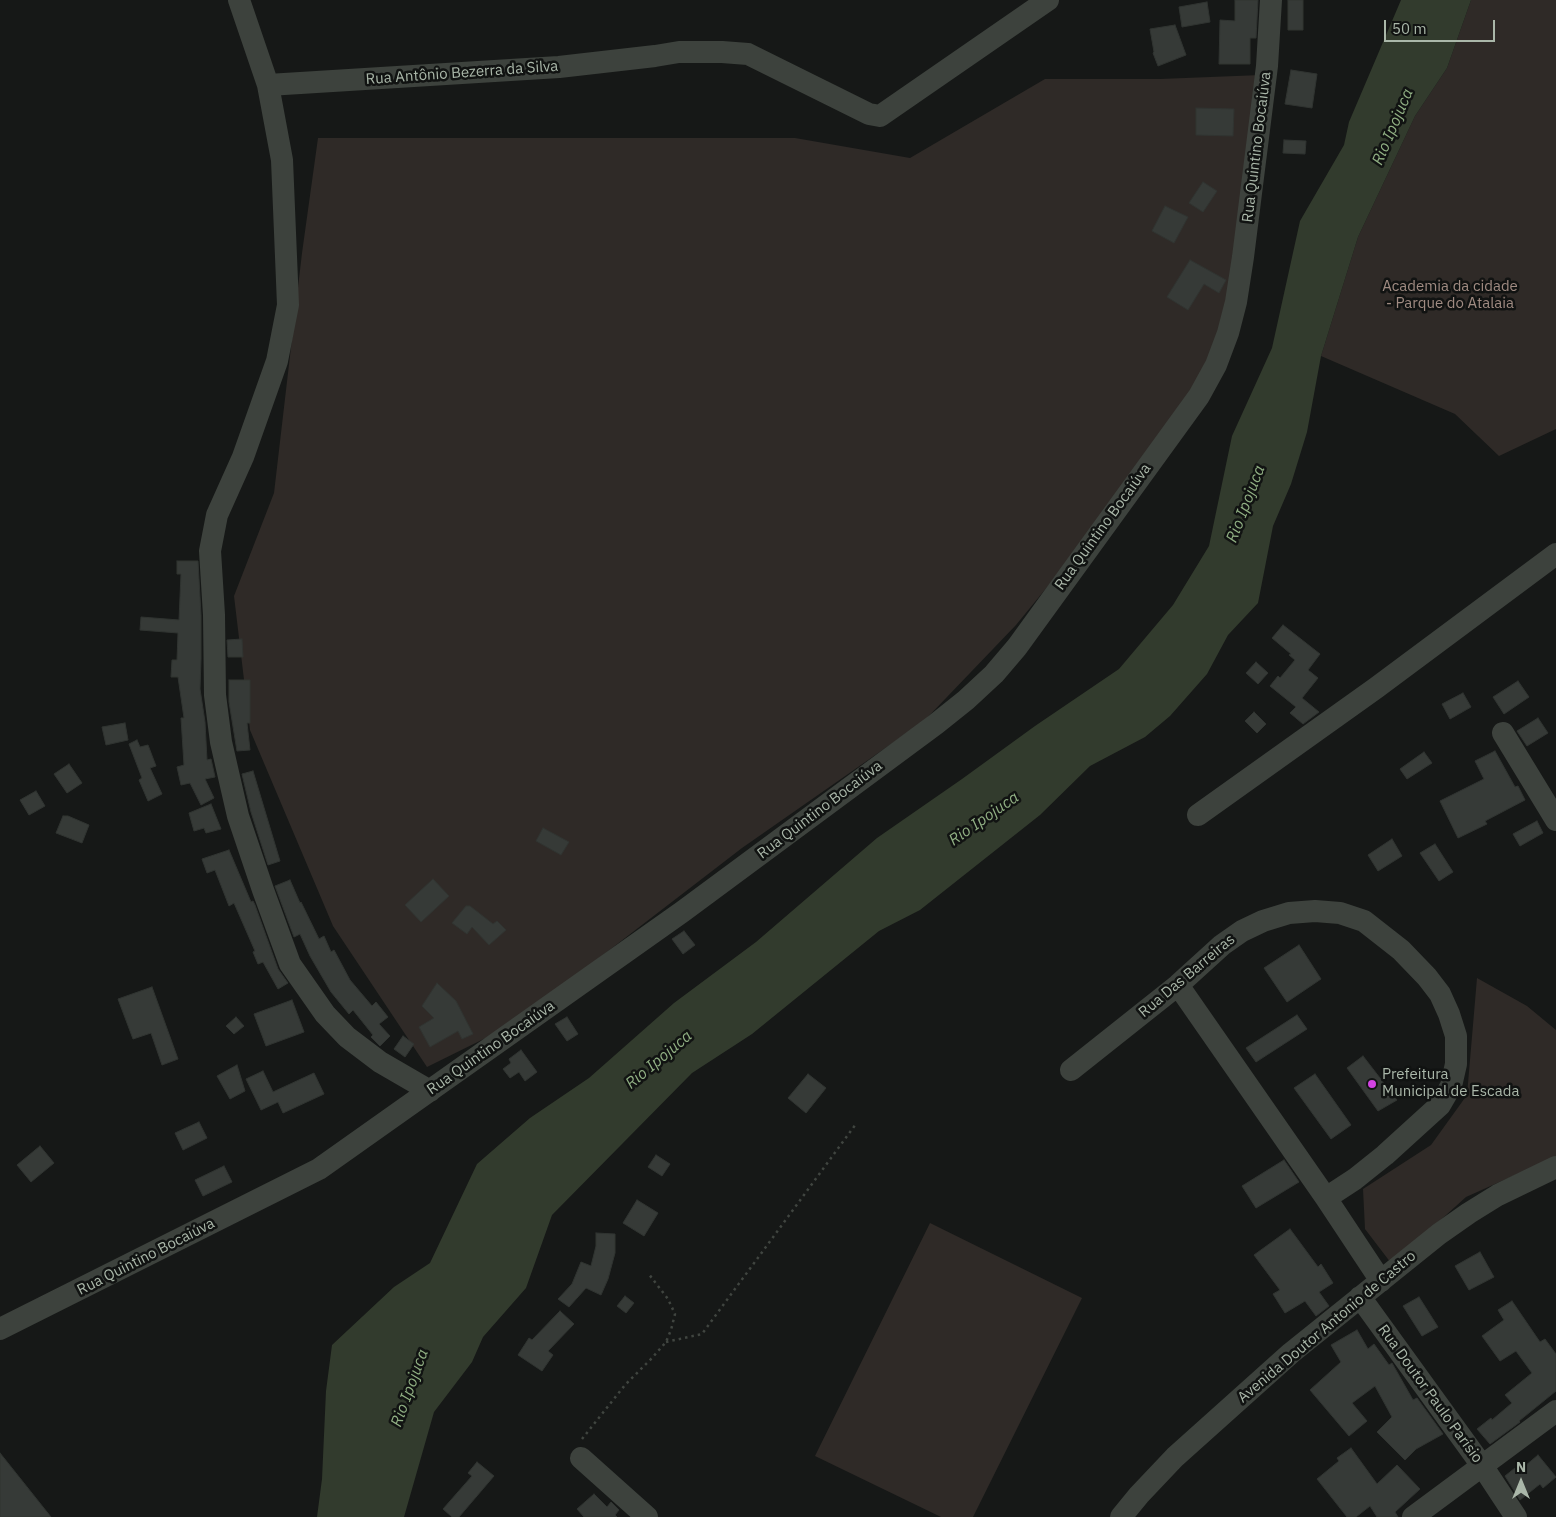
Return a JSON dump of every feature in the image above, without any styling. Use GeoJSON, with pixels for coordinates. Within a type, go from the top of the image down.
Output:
{"type":"FeatureCollection","features":[{"type":"Feature","properties":{"kind":"street"},"geometry":{"type":"LineString","coordinates":[[239,0],[268,85],[282,160],[288,305],[278,361],[243,457],[217,515],[210,551],[216,695],[221,742],[238,816],[290,964],[325,1014],[347,1037],[380,1062],[430,1091]]}},
{"type":"Feature","properties":{"kind":"street","name":"Rua Antônio Bezerra da Silva"},"geometry":{"type":"LineString","coordinates":[[268,85],[559,67],[678,52],[722,52],[748,54],[869,114],[880,116],[1048,0]]}},
{"type":"Feature","properties":{"kind":"street","name":"Rua Quintino Bocaiúva"},"geometry":{"type":"LineString","coordinates":[[0,1329],[320,1169],[682,912],[936,724],[994,674],[1017,646],[1199,396],[1216,365],[1228,333],[1236,302],[1243,257],[1267,66],[1271,0]]}},
{"type":"Feature","properties":{"kind":"street"},"geometry":{"type":"LineString","coordinates":[[1198,815],[1376,688],[1556,554]]}},
{"type":"Feature","properties":{"kind":"street"},"geometry":{"type":"LineString","coordinates":[[1503,733],[1556,820]]}},
{"type":"Feature","properties":{"kind":"street","name":"Rua Das Barreiras"},"geometry":{"type":"LineString","coordinates":[[1071,1070],[1178,985],[1222,945],[1242,931],[1263,921],[1289,913],[1316,911],[1340,913],[1364,922],[1402,950],[1440,994],[1456,1036],[1456,1064],[1451,1086],[1440,1105],[1362,1173],[1326,1198]]}},
{"type":"Feature","properties":{"kind":"street"},"geometry":{"type":"LineString","coordinates":[[1178,985],[1326,1198],[1381,1281]]}},
{"type":"Feature","properties":{"kind":"street","name":"Avenida Doutor Antonio de Castro"},"geometry":{"type":"LineString","coordinates":[[1121,1517],[1175,1457],[1291,1353],[1360,1297],[1469,1212],[1498,1195],[1556,1167]]}},
{"type":"Feature","properties":{"kind":"street","name":"Rua Doutor Paulo Parísio"},"geometry":{"type":"LineString","coordinates":[[1360,1297],[1483,1467],[1516,1517]]}},
{"type":"Feature","properties":{"kind":"street"},"geometry":{"type":"LineString","coordinates":[[1413,1517],[1483,1467],[1556,1411]]}},
{"type":"Feature","properties":{"kind":"street"},"geometry":{"type":"LineString","coordinates":[[581,1458],[647,1517]]}},
{"type":"Feature","properties":{"kind":"path"},"geometry":{"type":"LineString","coordinates":[[666,1342],[702,1334],[856,1124]]}},
{"type":"Feature","properties":{"kind":"path"},"geometry":{"type":"LineString","coordinates":[[581,1458],[577,1454],[578,1444],[625,1385],[666,1342],[671,1330],[675,1314],[648,1273]]}},
{"type":"Feature","properties":{"kind":"green space","name":"Academia da cidade - Parque do Atalaia"},"geometry":{"type":"Polygon","coordinates":[[[1471,0],[1556,0],[1556,429],[1499,456],[1455,414],[1321,356],[1358,237],[1415,116],[1447,68],[1471,0]]]}},
{"type":"Feature","properties":{"kind":"green space"},"geometry":{"type":"Polygon","coordinates":[[[1261,75],[1230,312],[1197,404],[1016,625],[924,721],[742,848],[512,1025],[427,1067],[333,926],[250,730],[234,596],[274,493],[302,253],[318,138],[795,138],[910,158],[1045,79],[1160,79],[1261,75]]]}},
{"type":"Feature","properties":{"kind":"green space"},"geometry":{"type":"Polygon","coordinates":[[[1477,978],[1527,1006],[1556,1030],[1556,1159],[1533,1167],[1466,1197],[1424,1235],[1394,1267],[1365,1229],[1363,1189],[1431,1145],[1467,1095],[1477,978]]]}},
{"type":"Feature","properties":{"kind":"green space"},"geometry":{"type":"Polygon","coordinates":[[[930,1223],[1082,1298],[973,1517],[941,1517],[815,1456],[930,1223]]]}},
{"type":"Feature","properties":{"kind":"water","name":"Rio Ipojuca"},"geometry":{"type":"Polygon","coordinates":[[[1401,0],[1471,0],[1447,68],[1415,116],[1358,237],[1321,356],[1307,432],[1291,484],[1273,526],[1258,603],[1228,635],[1207,674],[1170,716],[1145,737],[1090,766],[1040,815],[920,910],[879,931],[752,1034],[692,1073],[552,1215],[526,1288],[483,1337],[472,1362],[434,1412],[404,1517],[317,1517],[322,1479],[326,1391],[332,1345],[394,1287],[430,1263],[477,1164],[530,1118],[589,1078],[674,1003],[756,942],[877,838],[1119,669],[1173,605],[1209,546],[1232,436],[1272,348],[1300,221],[1344,145],[1349,122],[1401,0]]]}},
{"type":"Feature","properties":{"kind":"building"},"geometry":{"type":"Polygon","coordinates":[[[1235,0],[1258,0],[1256,38],[1250,38],[1250,64],[1219,64],[1220,20],[1235,21],[1235,0]]]}},
{"type":"Feature","properties":{"kind":"building"},"geometry":{"type":"Polygon","coordinates":[[[1288,0],[1303,0],[1303,30],[1288,30],[1288,0]]]}},
{"type":"Feature","properties":{"kind":"building"},"geometry":{"type":"Polygon","coordinates":[[[1207,2],[1210,22],[1182,27],[1179,7],[1207,2]]]}},
{"type":"Feature","properties":{"kind":"building"},"geometry":{"type":"Polygon","coordinates":[[[1175,25],[1186,55],[1158,66],[1153,53],[1150,29],[1175,25]]]}},
{"type":"Feature","properties":{"kind":"building"},"geometry":{"type":"Polygon","coordinates":[[[1291,70],[1317,74],[1312,108],[1285,104],[1291,70]]]}},
{"type":"Feature","properties":{"kind":"building"},"geometry":{"type":"Polygon","coordinates":[[[1196,108],[1234,109],[1233,136],[1196,135],[1196,108]]]}},
{"type":"Feature","properties":{"kind":"building"},"geometry":{"type":"Polygon","coordinates":[[[1284,140],[1306,141],[1305,154],[1283,153],[1284,140]]]}},
{"type":"Feature","properties":{"kind":"building"},"geometry":{"type":"Polygon","coordinates":[[[1203,182],[1217,191],[1203,212],[1189,203],[1203,182]]]}},
{"type":"Feature","properties":{"kind":"building"},"geometry":{"type":"Polygon","coordinates":[[[1165,206],[1188,217],[1174,243],[1152,231],[1165,206]]]}},
{"type":"Feature","properties":{"kind":"building"},"geometry":{"type":"Polygon","coordinates":[[[1190,260],[1226,280],[1219,293],[1204,284],[1188,310],[1167,297],[1190,260]]]}},
{"type":"Feature","properties":{"kind":"building"},"geometry":{"type":"Polygon","coordinates":[[[177,561],[198,561],[201,615],[200,689],[205,722],[207,760],[211,759],[215,777],[205,779],[214,798],[201,805],[190,783],[181,785],[177,767],[184,765],[181,718],[184,718],[178,677],[171,677],[172,660],[177,660],[178,633],[140,630],[141,617],[179,620],[181,574],[177,574],[177,561]]]}},
{"type":"Feature","properties":{"kind":"building"},"geometry":{"type":"Polygon","coordinates":[[[1283,625],[1320,654],[1308,670],[1318,678],[1302,698],[1319,712],[1303,724],[1290,713],[1296,707],[1270,686],[1278,676],[1280,678],[1295,660],[1289,655],[1291,654],[1272,638],[1283,625]]]}},
{"type":"Feature","properties":{"kind":"building"},"geometry":{"type":"Polygon","coordinates":[[[242,639],[243,657],[228,657],[227,640],[242,639]]]}},
{"type":"Feature","properties":{"kind":"building"},"geometry":{"type":"Polygon","coordinates":[[[1256,662],[1268,673],[1258,684],[1246,673],[1256,662]]]}},
{"type":"Feature","properties":{"kind":"building"},"geometry":{"type":"Polygon","coordinates":[[[229,680],[250,680],[250,723],[247,723],[250,750],[237,751],[229,702],[229,680]]]}},
{"type":"Feature","properties":{"kind":"building"},"geometry":{"type":"Polygon","coordinates":[[[1518,681],[1529,697],[1504,714],[1493,697],[1518,681]]]}},
{"type":"Feature","properties":{"kind":"building"},"geometry":{"type":"Polygon","coordinates":[[[1463,693],[1471,707],[1450,719],[1442,704],[1463,693]]]}},
{"type":"Feature","properties":{"kind":"building"},"geometry":{"type":"Polygon","coordinates":[[[1254,712],[1266,724],[1257,733],[1245,721],[1254,712]]]}},
{"type":"Feature","properties":{"kind":"building"},"geometry":{"type":"Polygon","coordinates":[[[1538,718],[1548,733],[1527,746],[1517,731],[1538,718]]]}},
{"type":"Feature","properties":{"kind":"building"},"geometry":{"type":"Polygon","coordinates":[[[125,723],[128,740],[106,745],[102,727],[125,723]]]}},
{"type":"Feature","properties":{"kind":"building"},"geometry":{"type":"Polygon","coordinates":[[[137,740],[140,747],[148,745],[156,766],[150,768],[162,794],[148,801],[139,780],[142,778],[129,744],[137,740]]]}},
{"type":"Feature","properties":{"kind":"building"},"geometry":{"type":"Polygon","coordinates":[[[1495,751],[1515,787],[1518,786],[1525,800],[1485,821],[1487,824],[1458,838],[1440,801],[1484,779],[1475,761],[1495,751]]]}},
{"type":"Feature","properties":{"kind":"building"},"geometry":{"type":"Polygon","coordinates":[[[1424,752],[1432,763],[1407,779],[1400,769],[1424,752]]]}},
{"type":"Feature","properties":{"kind":"building"},"geometry":{"type":"Polygon","coordinates":[[[69,764],[82,783],[67,793],[54,774],[69,764]]]}},
{"type":"Feature","properties":{"kind":"building"},"geometry":{"type":"Polygon","coordinates":[[[253,771],[280,861],[268,865],[251,812],[242,774],[253,771]]]}},
{"type":"Feature","properties":{"kind":"building"},"geometry":{"type":"Polygon","coordinates":[[[36,791],[45,806],[29,815],[20,800],[36,791]]]}},
{"type":"Feature","properties":{"kind":"building"},"geometry":{"type":"Polygon","coordinates":[[[211,804],[221,829],[206,833],[204,828],[194,831],[189,813],[211,804]]]}},
{"type":"Feature","properties":{"kind":"building"},"geometry":{"type":"Polygon","coordinates":[[[63,816],[68,816],[89,825],[82,843],[56,833],[63,816]]]}},
{"type":"Feature","properties":{"kind":"building"},"geometry":{"type":"Polygon","coordinates":[[[1537,821],[1543,833],[1520,846],[1513,834],[1537,821]]]}},
{"type":"Feature","properties":{"kind":"building"},"geometry":{"type":"Polygon","coordinates":[[[543,828],[569,842],[561,855],[536,841],[543,828]]]}},
{"type":"Feature","properties":{"kind":"building"},"geometry":{"type":"Polygon","coordinates":[[[1392,839],[1402,856],[1378,871],[1368,855],[1392,839]]]}},
{"type":"Feature","properties":{"kind":"building"},"geometry":{"type":"Polygon","coordinates":[[[1435,844],[1453,872],[1439,881],[1420,853],[1435,844]]]}},
{"type":"Feature","properties":{"kind":"building"},"geometry":{"type":"Polygon","coordinates":[[[229,850],[251,902],[253,901],[255,905],[278,969],[288,983],[278,989],[263,962],[258,964],[253,952],[255,951],[234,903],[229,906],[215,870],[207,873],[202,859],[229,850]]]}},
{"type":"Feature","properties":{"kind":"building"},"geometry":{"type":"Polygon","coordinates":[[[433,879],[449,896],[421,922],[405,905],[433,879]]]}},
{"type":"Feature","properties":{"kind":"building"},"geometry":{"type":"Polygon","coordinates":[[[290,880],[319,939],[324,936],[331,952],[334,950],[350,980],[372,1006],[376,1002],[388,1017],[379,1024],[390,1036],[380,1046],[371,1037],[373,1035],[353,1010],[349,1014],[331,992],[310,956],[300,934],[294,937],[275,886],[290,880]]]}},
{"type":"Feature","properties":{"kind":"building"},"geometry":{"type":"Polygon","coordinates":[[[466,906],[470,906],[493,924],[497,921],[506,930],[489,945],[472,927],[467,934],[452,923],[466,906]]]}},
{"type":"Feature","properties":{"kind":"building"},"geometry":{"type":"Polygon","coordinates":[[[684,931],[695,945],[683,954],[672,939],[684,931]]]}},
{"type":"Feature","properties":{"kind":"building"},"geometry":{"type":"Polygon","coordinates":[[[1299,945],[1321,979],[1287,1002],[1264,968],[1299,945]]]}},
{"type":"Feature","properties":{"kind":"building"},"geometry":{"type":"Polygon","coordinates":[[[437,983],[456,1001],[473,1034],[462,1039],[458,1031],[430,1047],[419,1027],[434,1018],[422,1006],[437,983]]]}},
{"type":"Feature","properties":{"kind":"building"},"geometry":{"type":"Polygon","coordinates":[[[152,987],[178,1059],[162,1065],[151,1033],[133,1039],[118,999],[152,987]]]}},
{"type":"Feature","properties":{"kind":"building"},"geometry":{"type":"Polygon","coordinates":[[[292,1000],[304,1032],[266,1046],[254,1014],[292,1000]]]}},
{"type":"Feature","properties":{"kind":"building"},"geometry":{"type":"Polygon","coordinates":[[[1297,1015],[1307,1029],[1256,1062],[1246,1048],[1297,1015]]]}},
{"type":"Feature","properties":{"kind":"building"},"geometry":{"type":"Polygon","coordinates":[[[236,1017],[244,1026],[234,1034],[226,1026],[236,1017]]]}},
{"type":"Feature","properties":{"kind":"building"},"geometry":{"type":"Polygon","coordinates":[[[567,1017],[578,1034],[567,1041],[555,1024],[567,1017]]]}},
{"type":"Feature","properties":{"kind":"building"},"geometry":{"type":"Polygon","coordinates":[[[403,1036],[414,1044],[405,1057],[394,1049],[403,1036]]]}},
{"type":"Feature","properties":{"kind":"building"},"geometry":{"type":"Polygon","coordinates":[[[521,1050],[537,1072],[525,1081],[519,1072],[510,1078],[503,1069],[511,1063],[509,1059],[521,1050]]]}},
{"type":"Feature","properties":{"kind":"building","name":"Prefeitura Municipal de Escada"},"geometry":{"type":"Polygon","coordinates":[[[1363,1056],[1397,1100],[1378,1111],[1347,1068],[1363,1056]]]}},
{"type":"Feature","properties":{"kind":"building"},"geometry":{"type":"Polygon","coordinates":[[[237,1065],[245,1091],[230,1099],[217,1076],[237,1065]]]}},
{"type":"Feature","properties":{"kind":"building"},"geometry":{"type":"Polygon","coordinates":[[[263,1071],[273,1092],[314,1073],[324,1094],[283,1113],[278,1102],[261,1110],[246,1079],[263,1071]]]}},
{"type":"Feature","properties":{"kind":"building"},"geometry":{"type":"Polygon","coordinates":[[[808,1074],[826,1088],[806,1113],[788,1098],[808,1074]]]}},
{"type":"Feature","properties":{"kind":"building"},"geometry":{"type":"Polygon","coordinates":[[[1315,1074],[1351,1125],[1331,1139],[1294,1088],[1315,1074]]]}},
{"type":"Feature","properties":{"kind":"building"},"geometry":{"type":"Polygon","coordinates":[[[199,1122],[207,1138],[183,1150],[175,1133],[199,1122]]]}},
{"type":"Feature","properties":{"kind":"building"},"geometry":{"type":"Polygon","coordinates":[[[40,1146],[54,1163],[31,1182],[17,1165],[40,1146]]]}},
{"type":"Feature","properties":{"kind":"building"},"geometry":{"type":"Polygon","coordinates":[[[656,1155],[670,1164],[662,1176],[648,1167],[656,1155]]]}},
{"type":"Feature","properties":{"kind":"building"},"geometry":{"type":"Polygon","coordinates":[[[1284,1160],[1299,1182],[1256,1208],[1242,1186],[1284,1160]]]}},
{"type":"Feature","properties":{"kind":"building"},"geometry":{"type":"Polygon","coordinates":[[[224,1166],[232,1182],[203,1196],[195,1180],[224,1166]]]}},
{"type":"Feature","properties":{"kind":"building"},"geometry":{"type":"Polygon","coordinates":[[[637,1200],[658,1213],[644,1236],[623,1223],[637,1200]]]}},
{"type":"Feature","properties":{"kind":"building"},"geometry":{"type":"Polygon","coordinates":[[[1290,1229],[1318,1267],[1321,1264],[1333,1283],[1319,1292],[1329,1306],[1316,1316],[1305,1301],[1285,1313],[1273,1294],[1280,1290],[1254,1255],[1290,1229]]]}},
{"type":"Feature","properties":{"kind":"building"},"geometry":{"type":"Polygon","coordinates":[[[596,1233],[615,1234],[615,1253],[608,1279],[601,1295],[586,1288],[569,1307],[558,1299],[572,1284],[581,1262],[591,1266],[596,1246],[596,1233]]]}},
{"type":"Feature","properties":{"kind":"building"},"geometry":{"type":"Polygon","coordinates":[[[1480,1252],[1494,1277],[1469,1290],[1455,1266],[1480,1252]]]}},
{"type":"Feature","properties":{"kind":"building"},"geometry":{"type":"Polygon","coordinates":[[[625,1296],[634,1303],[626,1313],[617,1306],[625,1296]]]}},
{"type":"Feature","properties":{"kind":"building"},"geometry":{"type":"Polygon","coordinates":[[[1419,1297],[1438,1327],[1422,1336],[1403,1306],[1419,1297]]]}},
{"type":"Feature","properties":{"kind":"building"},"geometry":{"type":"Polygon","coordinates":[[[1512,1301],[1540,1342],[1545,1339],[1556,1354],[1556,1391],[1520,1422],[1490,1444],[1477,1429],[1491,1418],[1492,1420],[1512,1403],[1505,1395],[1532,1373],[1516,1351],[1500,1361],[1482,1336],[1504,1320],[1498,1310],[1512,1301]]]}},
{"type":"Feature","properties":{"kind":"building"},"geometry":{"type":"Polygon","coordinates":[[[560,1311],[574,1324],[548,1351],[553,1355],[542,1371],[518,1355],[529,1338],[532,1340],[560,1311]]]}},
{"type":"Feature","properties":{"kind":"building"},"geometry":{"type":"Polygon","coordinates":[[[1357,1330],[1368,1349],[1374,1344],[1389,1365],[1392,1363],[1413,1400],[1417,1398],[1443,1434],[1416,1449],[1405,1460],[1377,1432],[1392,1417],[1375,1386],[1352,1403],[1367,1421],[1349,1436],[1310,1390],[1341,1362],[1331,1345],[1357,1330]]]}},
{"type":"Feature","properties":{"kind":"building"},"geometry":{"type":"Polygon","coordinates":[[[1351,1448],[1377,1484],[1397,1465],[1420,1489],[1395,1512],[1398,1517],[1377,1517],[1370,1506],[1356,1517],[1347,1517],[1317,1479],[1339,1461],[1337,1458],[1351,1448]]]}},
{"type":"Feature","properties":{"kind":"building"},"geometry":{"type":"Polygon","coordinates":[[[0,1453],[51,1517],[0,1517],[0,1453]]]}},
{"type":"Feature","properties":{"kind":"building"},"geometry":{"type":"Polygon","coordinates":[[[1538,1455],[1556,1477],[1543,1488],[1540,1484],[1520,1500],[1505,1476],[1515,1468],[1518,1472],[1538,1455]]]}},
{"type":"Feature","properties":{"kind":"building"},"geometry":{"type":"Polygon","coordinates":[[[477,1462],[494,1476],[459,1517],[452,1517],[443,1509],[472,1476],[468,1473],[477,1462]]]}},
{"type":"Feature","properties":{"kind":"building"},"geometry":{"type":"Polygon","coordinates":[[[594,1494],[607,1507],[611,1502],[619,1510],[615,1515],[617,1517],[584,1517],[577,1509],[594,1494]]]}},
{"type":"Feature","properties":{"kind":"place","name":"Prefeitura Municipal de Escada"},"geometry":{"type":"Point","coordinates":[1372,1084]}}]}
